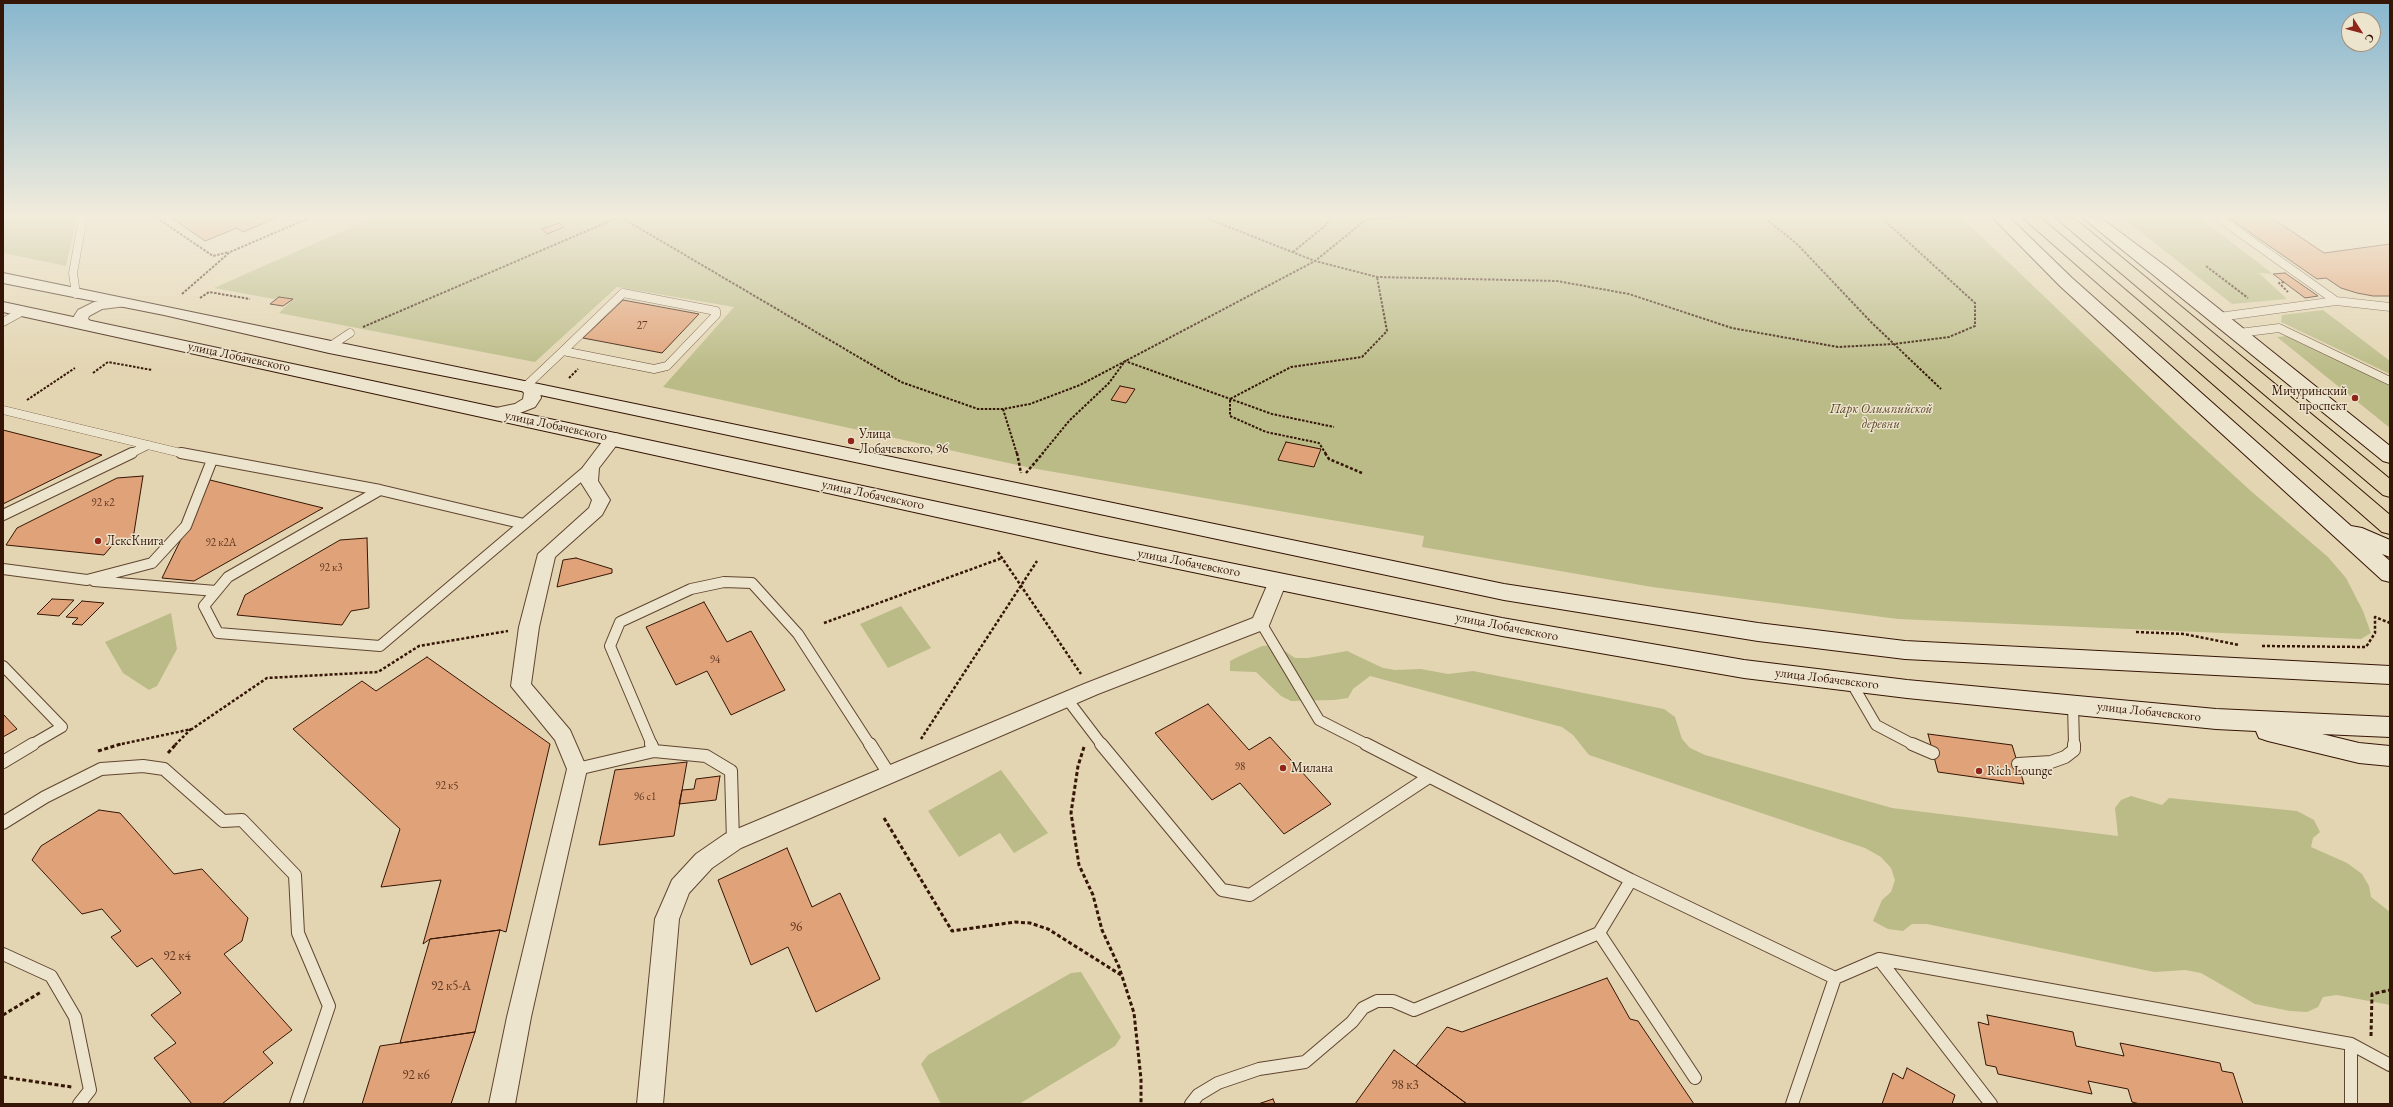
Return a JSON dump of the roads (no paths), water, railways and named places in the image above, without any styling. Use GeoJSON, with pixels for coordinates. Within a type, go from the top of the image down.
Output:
{"type":"FeatureCollection","features":[{"type":"Feature","properties":{"kind":"main road"},"geometry":{"type":"LineString","coordinates":[[2053,270],[2390,574]]}},
{"type":"Feature","properties":{"kind":"main road"},"geometry":{"type":"LineString","coordinates":[[2091,270],[2390,527]]}},
{"type":"Feature","properties":{"kind":"main road"},"geometry":{"type":"LineString","coordinates":[[2126,270],[2390,490]]}},
{"type":"Feature","properties":{"kind":"main road"},"geometry":{"type":"LineString","coordinates":[[2158,270],[2239,333],[2390,456]]}},
{"type":"Feature","properties":{"kind":"main road"},"geometry":{"type":"LineString","coordinates":[[3,278],[329,348],[526,386],[1504,592],[1758,632],[1905,650],[2130,663],[2384,670]]}},
{"type":"Feature","properties":{"kind":"main road","name":"улица Лобачевского"},"geometry":{"type":"LineString","coordinates":[[3,307],[614,438],[1101,545],[1510,629],[1744,669],[1851,682],[2216,719],[2390,727]]}},
{"type":"Feature","properties":{"kind":"main road"},"geometry":{"type":"LineString","coordinates":[[2328,518],[2363,538],[2390,549]]}},
{"type":"Feature","properties":{"kind":"main road"},"geometry":{"type":"LineString","coordinates":[[2368,554],[2390,580]]}},
{"type":"Feature","properties":{"kind":"main road"},"geometry":{"type":"LineString","coordinates":[[2216,719],[2359,753],[2390,756]]}},
{"type":"Feature","properties":{"kind":"street"},"geometry":{"type":"LineString","coordinates":[[88,325],[81,321],[80,318],[83,313],[99,305],[122,303]]}},
{"type":"Feature","properties":{"kind":"street"},"geometry":{"type":"LineString","coordinates":[[497,413],[520,408],[529,403],[533,398],[532,392],[526,386]]}},
{"type":"Feature","properties":{"kind":"street"},"geometry":{"type":"LineString","coordinates":[[502,1104],[519,1017],[577,769],[563,736],[520,686],[529,627],[547,554],[596,511],[601,500],[589,481],[591,467],[614,438]]}},
{"type":"Feature","properties":{"kind":"street"},"geometry":{"type":"LineString","coordinates":[[650,1104],[667,919],[680,887],[704,861],[733,841],[895,771],[1091,689],[1261,623],[1278,581]]}},
{"type":"Feature","properties":{"kind":"lane"},"geometry":{"type":"LineString","coordinates":[[74,270],[76,294]]}},
{"type":"Feature","properties":{"kind":"lane"},"geometry":{"type":"LineString","coordinates":[[2292,270],[2336,301]]}},
{"type":"Feature","properties":{"kind":"lane"},"geometry":{"type":"LineString","coordinates":[[526,386],[623,293],[716,311],[716,315],[667,366],[654,370],[563,351]]}},
{"type":"Feature","properties":{"kind":"lane"},"geometry":{"type":"LineString","coordinates":[[2219,317],[2336,301],[2390,307]]}},
{"type":"Feature","properties":{"kind":"lane"},"geometry":{"type":"LineString","coordinates":[[3,322],[23,311]]}},
{"type":"Feature","properties":{"kind":"lane"},"geometry":{"type":"LineString","coordinates":[[2239,333],[2279,328],[2390,381]]}},
{"type":"Feature","properties":{"kind":"lane"},"geometry":{"type":"LineString","coordinates":[[329,348],[350,333]]}},
{"type":"Feature","properties":{"kind":"lane"},"geometry":{"type":"LineString","coordinates":[[7,410],[212,460],[380,490],[524,524]]}},
{"type":"Feature","properties":{"kind":"lane"},"geometry":{"type":"LineString","coordinates":[[3,514],[148,445]]}},
{"type":"Feature","properties":{"kind":"lane"},"geometry":{"type":"LineString","coordinates":[[87,580],[152,563],[186,526],[212,460]]}},
{"type":"Feature","properties":{"kind":"lane"},"geometry":{"type":"LineString","coordinates":[[380,490],[228,577],[204,606],[218,633],[380,646],[591,467]]}},
{"type":"Feature","properties":{"kind":"lane"},"geometry":{"type":"LineString","coordinates":[[3,569],[87,580],[216,591]]}},
{"type":"Feature","properties":{"kind":"lane"},"geometry":{"type":"LineString","coordinates":[[654,751],[610,646],[620,622],[691,589],[724,582],[752,583],[798,634],[895,771]]}},
{"type":"Feature","properties":{"kind":"lane"},"geometry":{"type":"LineString","coordinates":[[1261,623],[1319,720],[1631,880],[1835,978]]}},
{"type":"Feature","properties":{"kind":"lane"},"geometry":{"type":"LineString","coordinates":[[3,666],[62,727],[3,762]]}},
{"type":"Feature","properties":{"kind":"lane"},"geometry":{"type":"LineString","coordinates":[[1851,682],[1876,725],[1905,742],[1933,753]]}},
{"type":"Feature","properties":{"kind":"lane"},"geometry":{"type":"LineString","coordinates":[[1067,699],[1089,730],[1222,890],[1250,895],[1429,777]]}},
{"type":"Feature","properties":{"kind":"lane"},"geometry":{"type":"LineString","coordinates":[[2018,764],[2050,762],[2065,757],[2074,750],[2072,704]]}},
{"type":"Feature","properties":{"kind":"lane"},"geometry":{"type":"LineString","coordinates":[[577,769],[654,751],[706,756],[732,771],[733,841]]}},
{"type":"Feature","properties":{"kind":"lane"},"geometry":{"type":"LineString","coordinates":[[4,824],[45,797],[101,769],[143,766],[164,769],[224,821],[242,820],[295,875],[298,933],[329,1006],[296,1104]]}},
{"type":"Feature","properties":{"kind":"lane"},"geometry":{"type":"LineString","coordinates":[[1191,1104],[1198,1094],[1218,1083],[1259,1069],[1305,1062],[1352,1022],[1363,1008],[1377,1001],[1393,1001],[1414,1010],[1599,933],[1631,880]]}},
{"type":"Feature","properties":{"kind":"lane"},"geometry":{"type":"LineString","coordinates":[[1599,933],[1695,1078]]}},
{"type":"Feature","properties":{"kind":"lane"},"geometry":{"type":"LineString","coordinates":[[3,954],[51,976],[75,1017],[90,1090],[79,1104]]}},
{"type":"Feature","properties":{"kind":"lane"},"geometry":{"type":"LineString","coordinates":[[1879,959],[1991,1104]]}},
{"type":"Feature","properties":{"kind":"lane"},"geometry":{"type":"LineString","coordinates":[[1792,1104],[1835,978],[1879,959],[2351,1044],[2390,1065]]}},
{"type":"Feature","properties":{"kind":"lane"},"geometry":{"type":"LineString","coordinates":[[2351,1044],[2351,1104]]}},
{"type":"Feature","properties":{"kind":"place","name":"Мичуринский проспект"},"geometry":{"type":"Point","coordinates":[2355,398]}},
{"type":"Feature","properties":{"kind":"place","name":"Улица Лобачевского, 96"},"geometry":{"type":"Point","coordinates":[851,441]}},
{"type":"Feature","properties":{"kind":"place","name":"ЛексКнига"},"geometry":{"type":"Point","coordinates":[98,541]}},
{"type":"Feature","properties":{"kind":"place","name":"Милана"},"geometry":{"type":"Point","coordinates":[1283,768]}},
{"type":"Feature","properties":{"kind":"place","name":"Rich Lounge"},"geometry":{"type":"Point","coordinates":[1979,771]}},
{"type":"Feature","properties":{"kind":"park label","name":"Парк Олимпийской деревни"},"geometry":{"type":"Point","coordinates":[1881,416]}}]}
